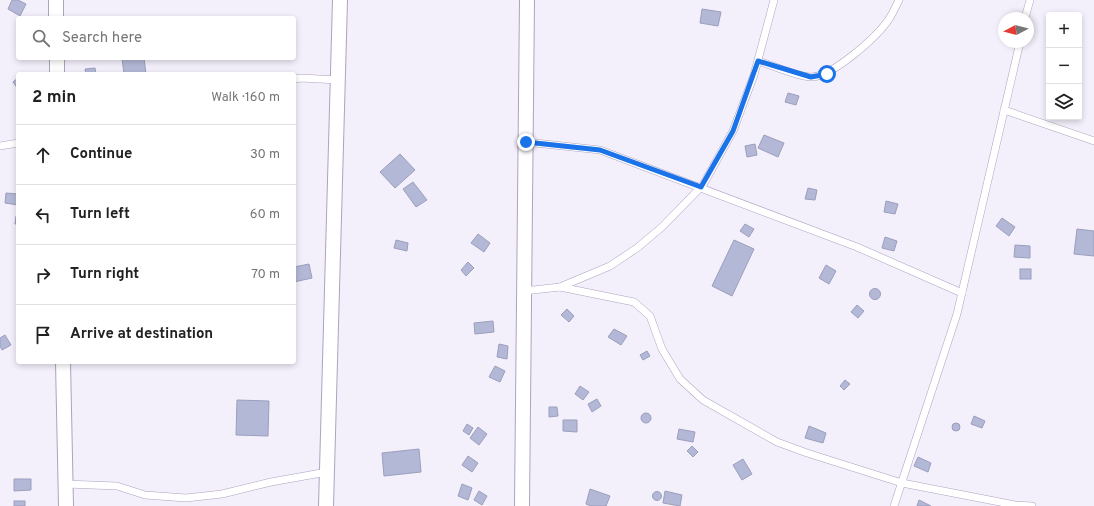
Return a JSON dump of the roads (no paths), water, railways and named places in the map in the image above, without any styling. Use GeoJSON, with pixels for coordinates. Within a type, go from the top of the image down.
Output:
{"type":"FeatureCollection","features":[{"type":"Feature","properties":{"kind":"street"},"geometry":{"type":"LineString","coordinates":[[56,0],[56,16]]}},
{"type":"Feature","properties":{"kind":"street"},"geometry":{"type":"LineString","coordinates":[[326,506],[340,0]]}},
{"type":"Feature","properties":{"kind":"street"},"geometry":{"type":"LineString","coordinates":[[522,506],[528,0]]}},
{"type":"Feature","properties":{"kind":"street"},"geometry":{"type":"LineString","coordinates":[[57,60],[58,72]]}},
{"type":"Feature","properties":{"kind":"street"},"geometry":{"type":"LineString","coordinates":[[63,364],[66,506]]}},
{"type":"Feature","properties":{"kind":"lane"},"geometry":{"type":"LineString","coordinates":[[560,287],[610,266],[637,248],[662,227],[701,187],[733,131],[758,61],[774,0]]}},
{"type":"Feature","properties":{"kind":"lane"},"geometry":{"type":"LineString","coordinates":[[758,61],[811,77],[827,74],[843,63],[888,20],[899,0]]}},
{"type":"Feature","properties":{"kind":"lane"},"geometry":{"type":"LineString","coordinates":[[1027,12],[1030,0]]}},
{"type":"Feature","properties":{"kind":"lane"},"geometry":{"type":"LineString","coordinates":[[894,506],[957,314],[1019,48]]}},
{"type":"Feature","properties":{"kind":"lane"},"geometry":{"type":"LineString","coordinates":[[296,79],[338,80]]}},
{"type":"Feature","properties":{"kind":"lane"},"geometry":{"type":"LineString","coordinates":[[1004,110],[1094,141]]}},
{"type":"Feature","properties":{"kind":"lane"},"geometry":{"type":"LineString","coordinates":[[526,142],[600,150],[701,187],[857,248],[962,293]]}},
{"type":"Feature","properties":{"kind":"lane"},"geometry":{"type":"LineString","coordinates":[[0,146],[16,144]]}},
{"type":"Feature","properties":{"kind":"lane"},"geometry":{"type":"LineString","coordinates":[[524,291],[560,287],[613,296],[634,302],[650,316],[662,349],[680,379],[702,400],[777,442],[902,483],[1015,505],[1032,506]]}},
{"type":"Feature","properties":{"kind":"lane"},"geometry":{"type":"LineString","coordinates":[[66,484],[117,486],[145,495],[186,498],[222,494],[271,482],[327,472]]}}]}
